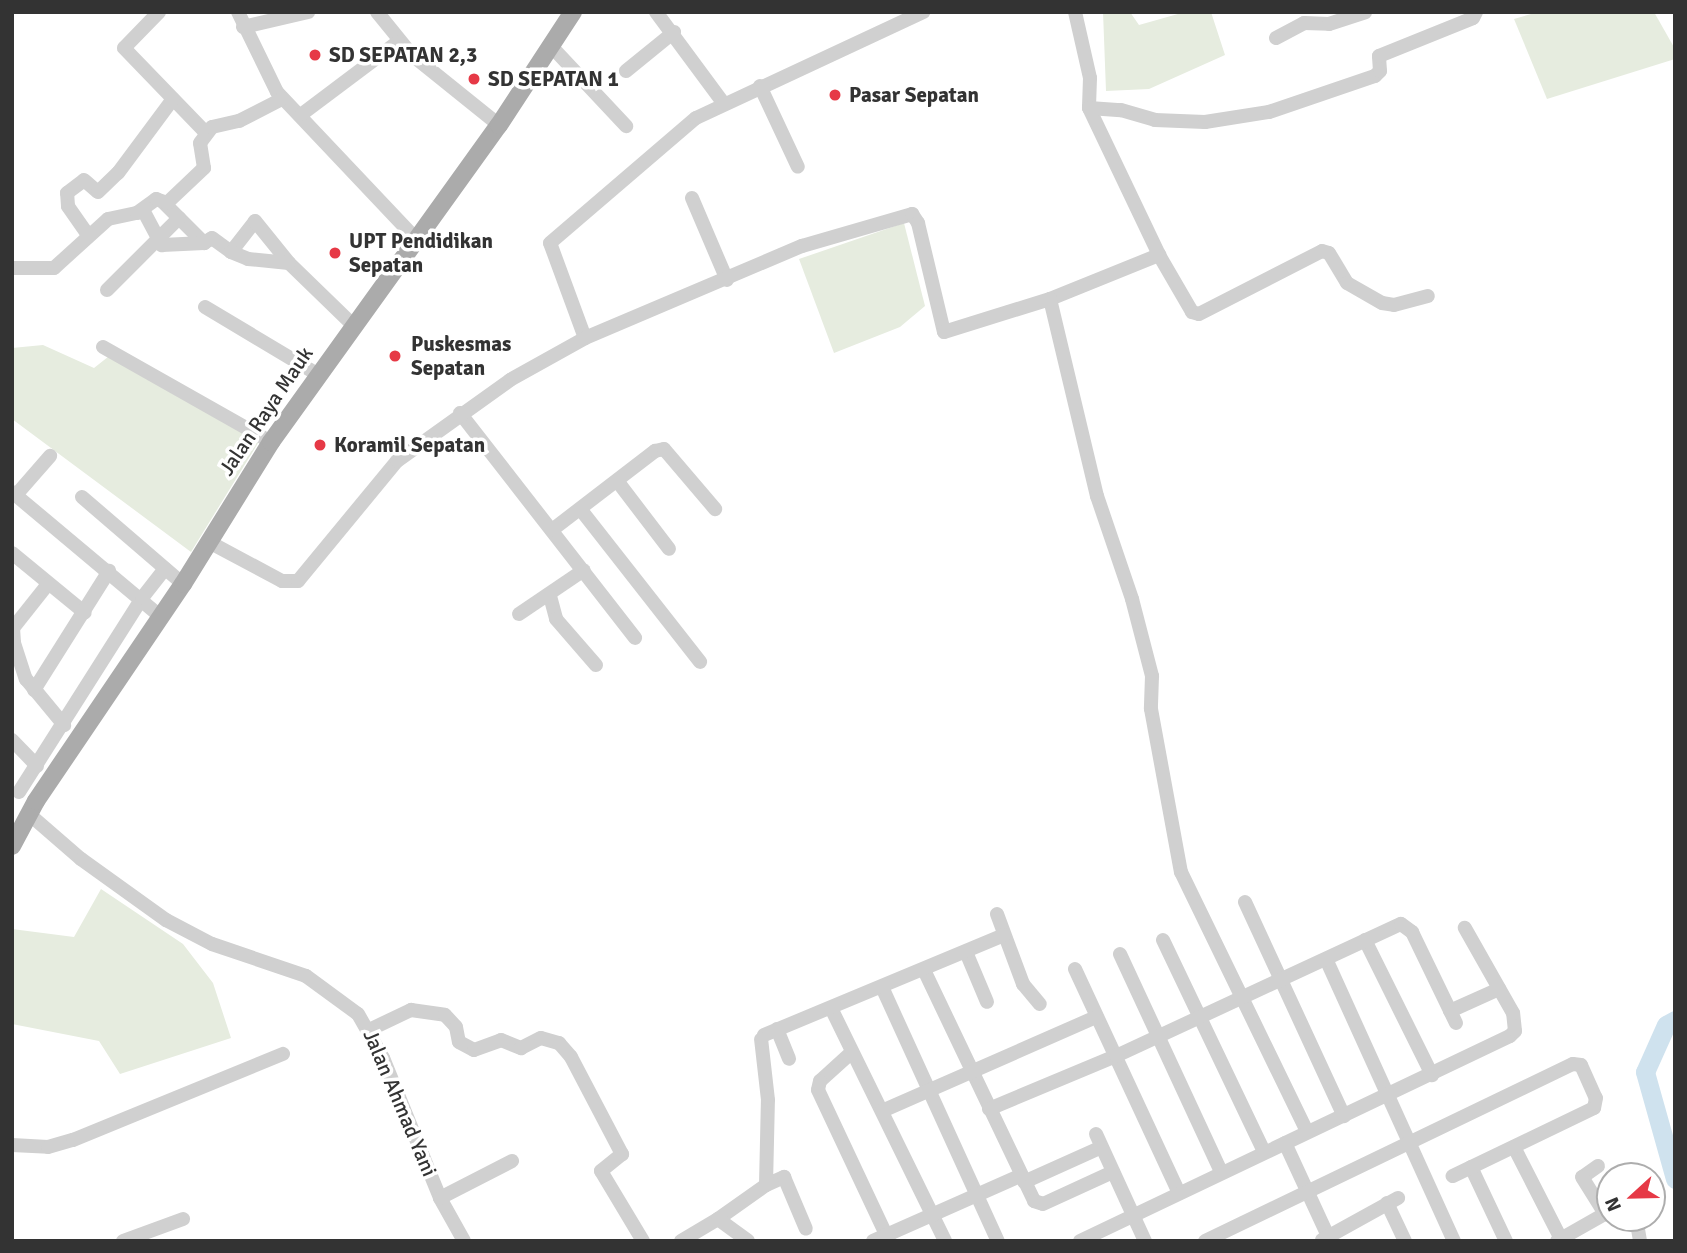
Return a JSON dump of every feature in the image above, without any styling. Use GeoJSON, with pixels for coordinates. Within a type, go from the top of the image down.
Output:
{"type":"FeatureCollection","features":[{"type":"Feature","properties":{"kind":"main road","name":"Jalan Raya Mauk"},"geometry":{"type":"LineString","coordinates":[[12,846],[33,808],[183,584],[271,442],[317,374],[499,125],[573,12]]}},
{"type":"Feature","properties":{"kind":"street"},"geometry":{"type":"LineString","coordinates":[[159,12],[124,48],[206,133]]}},
{"type":"Feature","properties":{"kind":"street"},"geometry":{"type":"LineString","coordinates":[[238,12],[243,27],[282,99],[302,114],[322,144],[416,239]]}},
{"type":"Feature","properties":{"kind":"street"},"geometry":{"type":"LineString","coordinates":[[243,27],[307,12]]}},
{"type":"Feature","properties":{"kind":"street"},"geometry":{"type":"LineString","coordinates":[[377,12],[398,42],[499,125]]}},
{"type":"Feature","properties":{"kind":"street"},"geometry":{"type":"LineString","coordinates":[[656,12],[674,32],[724,104]]}},
{"type":"Feature","properties":{"kind":"street"},"geometry":{"type":"LineString","coordinates":[[584,338],[550,243],[695,118],[897,18],[923,12]]}},
{"type":"Feature","properties":{"kind":"street"},"geometry":{"type":"LineString","coordinates":[[1075,12],[1090,78],[1089,108],[1159,255],[1189,310],[1196,314],[1322,251],[1329,253],[1347,283],[1382,303],[1397,305],[1428,296]]}},
{"type":"Feature","properties":{"kind":"street"},"geometry":{"type":"LineString","coordinates":[[1276,38],[1301,17],[1329,24],[1365,12]]}},
{"type":"Feature","properties":{"kind":"street"},"geometry":{"type":"LineString","coordinates":[[1089,108],[1121,110],[1155,120],[1205,122],[1269,112],[1377,75],[1379,56],[1472,18],[1476,12]]}},
{"type":"Feature","properties":{"kind":"street"},"geometry":{"type":"LineString","coordinates":[[626,71],[674,32]]}},
{"type":"Feature","properties":{"kind":"street"},"geometry":{"type":"LineString","coordinates":[[302,114],[398,42]]}},
{"type":"Feature","properties":{"kind":"street"},"geometry":{"type":"LineString","coordinates":[[551,46],[626,126]]}},
{"type":"Feature","properties":{"kind":"street"},"geometry":{"type":"LineString","coordinates":[[760,86],[798,167]]}},
{"type":"Feature","properties":{"kind":"street"},"geometry":{"type":"LineString","coordinates":[[88,235],[68,206],[67,193],[84,180],[98,192],[118,173],[173,99]]}},
{"type":"Feature","properties":{"kind":"street"},"geometry":{"type":"LineString","coordinates":[[164,203],[204,169],[200,148],[206,133],[282,99]]}},
{"type":"Feature","properties":{"kind":"street"},"geometry":{"type":"LineString","coordinates":[[692,198],[727,280]]}},
{"type":"Feature","properties":{"kind":"street"},"geometry":{"type":"LineString","coordinates":[[12,268],[54,268],[88,235],[114,216],[143,210],[156,199],[164,203],[204,243]]}},
{"type":"Feature","properties":{"kind":"street"},"geometry":{"type":"LineString","coordinates":[[143,210],[158,242]]}},
{"type":"Feature","properties":{"kind":"street"},"geometry":{"type":"LineString","coordinates":[[209,542],[282,582],[298,581],[381,477],[460,413],[584,338],[803,246],[912,214],[918,223],[944,332],[1050,299],[1159,255]]}},
{"type":"Feature","properties":{"kind":"street"},"geometry":{"type":"LineString","coordinates":[[107,290],[158,242],[179,218]]}},
{"type":"Feature","properties":{"kind":"street"},"geometry":{"type":"LineString","coordinates":[[231,252],[255,222],[289,263],[353,325]]}},
{"type":"Feature","properties":{"kind":"street"},"geometry":{"type":"LineString","coordinates":[[158,242],[181,247],[204,243],[212,238],[231,252],[248,259],[289,263]]}},
{"type":"Feature","properties":{"kind":"street"},"geometry":{"type":"LineString","coordinates":[[1050,299],[1097,496],[1132,599],[1152,676],[1152,709],[1181,872],[1307,1132]]}},
{"type":"Feature","properties":{"kind":"street"},"geometry":{"type":"LineString","coordinates":[[205,307],[317,374]]}},
{"type":"Feature","properties":{"kind":"street"},"geometry":{"type":"LineString","coordinates":[[103,346],[271,442]]}},
{"type":"Feature","properties":{"kind":"street"},"geometry":{"type":"LineString","coordinates":[[460,413],[635,638]]}},
{"type":"Feature","properties":{"kind":"street"},"geometry":{"type":"LineString","coordinates":[[552,530],[655,451],[664,449],[715,509]]}},
{"type":"Feature","properties":{"kind":"street"},"geometry":{"type":"LineString","coordinates":[[50,456],[14,494],[142,598],[161,617]]}},
{"type":"Feature","properties":{"kind":"street"},"geometry":{"type":"LineString","coordinates":[[618,481],[669,549]]}},
{"type":"Feature","properties":{"kind":"street"},"geometry":{"type":"LineString","coordinates":[[82,497],[183,584]]}},
{"type":"Feature","properties":{"kind":"street"},"geometry":{"type":"LineString","coordinates":[[581,510],[700,662]]}},
{"type":"Feature","properties":{"kind":"street"},"geometry":{"type":"LineString","coordinates":[[12,553],[85,613]]}},
{"type":"Feature","properties":{"kind":"street"},"geometry":{"type":"LineString","coordinates":[[16,789],[37,766],[142,598],[166,569]]}},
{"type":"Feature","properties":{"kind":"street"},"geometry":{"type":"LineString","coordinates":[[519,614],[550,596],[584,570]]}},
{"type":"Feature","properties":{"kind":"street"},"geometry":{"type":"LineString","coordinates":[[34,690],[109,571]]}},
{"type":"Feature","properties":{"kind":"street"},"geometry":{"type":"LineString","coordinates":[[48,584],[13,628],[20,666],[34,690],[64,725]]}},
{"type":"Feature","properties":{"kind":"street"},"geometry":{"type":"LineString","coordinates":[[550,596],[556,619],[596,665]]}},
{"type":"Feature","properties":{"kind":"street"},"geometry":{"type":"LineString","coordinates":[[12,740],[37,766]]}},
{"type":"Feature","properties":{"kind":"street","name":"Jalan Ahmad Yani"},"geometry":{"type":"LineString","coordinates":[[16,789],[33,808],[166,920],[212,944],[306,976],[349,1006],[369,1030],[440,1198],[464,1241]]}},
{"type":"Feature","properties":{"kind":"street"},"geometry":{"type":"LineString","coordinates":[[1245,902],[1344,1116]]}},
{"type":"Feature","properties":{"kind":"street"},"geometry":{"type":"LineString","coordinates":[[997,914],[1023,984],[1040,1004]]}},
{"type":"Feature","properties":{"kind":"street"},"geometry":{"type":"LineString","coordinates":[[989,1109],[1157,1038],[1400,925],[1409,927],[1453,1017],[1499,989]]}},
{"type":"Feature","properties":{"kind":"street"},"geometry":{"type":"LineString","coordinates":[[1080,1241],[1221,1171],[1500,1044],[1515,1031],[1513,1013],[1465,928]]}},
{"type":"Feature","properties":{"kind":"street"},"geometry":{"type":"LineString","coordinates":[[767,1034],[1004,935]]}},
{"type":"Feature","properties":{"kind":"street"},"geometry":{"type":"LineString","coordinates":[[1163,940],[1264,1152]]}},
{"type":"Feature","properties":{"kind":"street"},"geometry":{"type":"LineString","coordinates":[[1365,940],[1432,1075]]}},
{"type":"Feature","properties":{"kind":"street"},"geometry":{"type":"LineString","coordinates":[[966,951],[987,1002]]}},
{"type":"Feature","properties":{"kind":"street"},"geometry":{"type":"LineString","coordinates":[[1120,954],[1221,1171]]}},
{"type":"Feature","properties":{"kind":"street"},"geometry":{"type":"LineString","coordinates":[[1326,959],[1454,1241]]}},
{"type":"Feature","properties":{"kind":"street"},"geometry":{"type":"LineString","coordinates":[[924,970],[1034,1201],[1043,1204],[1113,1172]]}},
{"type":"Feature","properties":{"kind":"street"},"geometry":{"type":"LineString","coordinates":[[1075,970],[1179,1193]]}},
{"type":"Feature","properties":{"kind":"street"},"geometry":{"type":"LineString","coordinates":[[883,987],[975,1196],[998,1241]]}},
{"type":"Feature","properties":{"kind":"street"},"geometry":{"type":"LineString","coordinates":[[831,1009],[945,1241]]}},
{"type":"Feature","properties":{"kind":"street"},"geometry":{"type":"LineString","coordinates":[[369,1030],[411,1010],[445,1015],[456,1027],[459,1042],[474,1050],[501,1040],[521,1048],[541,1038],[558,1043],[571,1057],[622,1154],[601,1171],[643,1241]]}},
{"type":"Feature","properties":{"kind":"street"},"geometry":{"type":"LineString","coordinates":[[882,1111],[1096,1017]]}},
{"type":"Feature","properties":{"kind":"street"},"geometry":{"type":"LineString","coordinates":[[767,1034],[789,1059]]}},
{"type":"Feature","properties":{"kind":"street"},"geometry":{"type":"LineString","coordinates":[[766,1185],[767,1034]]}},
{"type":"Feature","properties":{"kind":"street"},"geometry":{"type":"LineString","coordinates":[[852,1052],[820,1081],[818,1090],[883,1238],[975,1196],[1022,1179],[1099,1140],[1146,1241]]}},
{"type":"Feature","properties":{"kind":"street"},"geometry":{"type":"LineString","coordinates":[[12,1145],[48,1147],[73,1140],[283,1054]]}},
{"type":"Feature","properties":{"kind":"street"},"geometry":{"type":"LineString","coordinates":[[1205,1241],[1578,1063],[1596,1106],[1453,1176]]}},
{"type":"Feature","properties":{"kind":"street"},"geometry":{"type":"LineString","coordinates":[[1284,1143],[1331,1237],[1393,1200],[1405,1241]]}},
{"type":"Feature","properties":{"kind":"street"},"geometry":{"type":"LineString","coordinates":[[1514,1147],[1559,1240],[1596,1220]]}},
{"type":"Feature","properties":{"kind":"street"},"geometry":{"type":"LineString","coordinates":[[440,1198],[512,1161]]}},
{"type":"Feature","properties":{"kind":"street"},"geometry":{"type":"LineString","coordinates":[[1471,1167],[1506,1241]]}},
{"type":"Feature","properties":{"kind":"street"},"geometry":{"type":"LineString","coordinates":[[1596,1167],[1582,1177],[1596,1196]]}},
{"type":"Feature","properties":{"kind":"street"},"geometry":{"type":"LineString","coordinates":[[681,1241],[766,1185],[784,1177],[806,1229]]}},
{"type":"Feature","properties":{"kind":"street"},"geometry":{"type":"LineString","coordinates":[[123,1241],[183,1219]]}},
{"type":"Feature","properties":{"kind":"street"},"geometry":{"type":"LineString","coordinates":[[718,1219],[748,1241]]}},
{"type":"Feature","properties":{"kind":"shaded area"},"geometry":{"type":"Polygon","coordinates":[[[1103,12],[1130,12],[1139,25],[1185,12],[1211,12],[1225,55],[1149,89],[1106,91],[1103,12]]]}},
{"type":"Feature","properties":{"kind":"shaded area"},"geometry":{"type":"Polygon","coordinates":[[[1538,12],[1654,12],[1675,49],[1675,59],[1547,99],[1514,19],[1538,12]]]}},
{"type":"Feature","properties":{"kind":"shaded area"},"geometry":{"type":"Polygon","coordinates":[[[904,223],[925,306],[900,327],[834,353],[799,259],[904,223]]]}},
{"type":"Feature","properties":{"kind":"shaded area"},"geometry":{"type":"Polygon","coordinates":[[[43,345],[94,368],[118,349],[263,435],[191,552],[12,419],[12,348],[43,345]]]}},
{"type":"Feature","properties":{"kind":"shaded area"},"geometry":{"type":"Polygon","coordinates":[[[101,889],[183,944],[213,983],[231,1038],[120,1074],[99,1041],[12,1024],[12,929],[74,937],[101,889]]]}},
{"type":"Feature","properties":{"kind":"waterway"},"geometry":{"type":"LineString","coordinates":[[1675,1020],[1666,1025],[1645,1072],[1675,1179]]}},
{"type":"Feature","properties":{"kind":"place","name":"SD SEPATAN 2,3"},"geometry":{"type":"Point","coordinates":[315,55]}},
{"type":"Feature","properties":{"kind":"place","name":"SD SEPATAN 1"},"geometry":{"type":"Point","coordinates":[474,79]}},
{"type":"Feature","properties":{"kind":"place","name":"Pasar Sepatan"},"geometry":{"type":"Point","coordinates":[835,95]}},
{"type":"Feature","properties":{"kind":"place","name":"UPT Pendidikan Sepatan"},"geometry":{"type":"Point","coordinates":[335,253]}},
{"type":"Feature","properties":{"kind":"place","name":"Puskesmas Sepatan"},"geometry":{"type":"Point","coordinates":[395,356]}},
{"type":"Feature","properties":{"kind":"place","name":"Koramil Sepatan"},"geometry":{"type":"Point","coordinates":[320,445]}}]}
